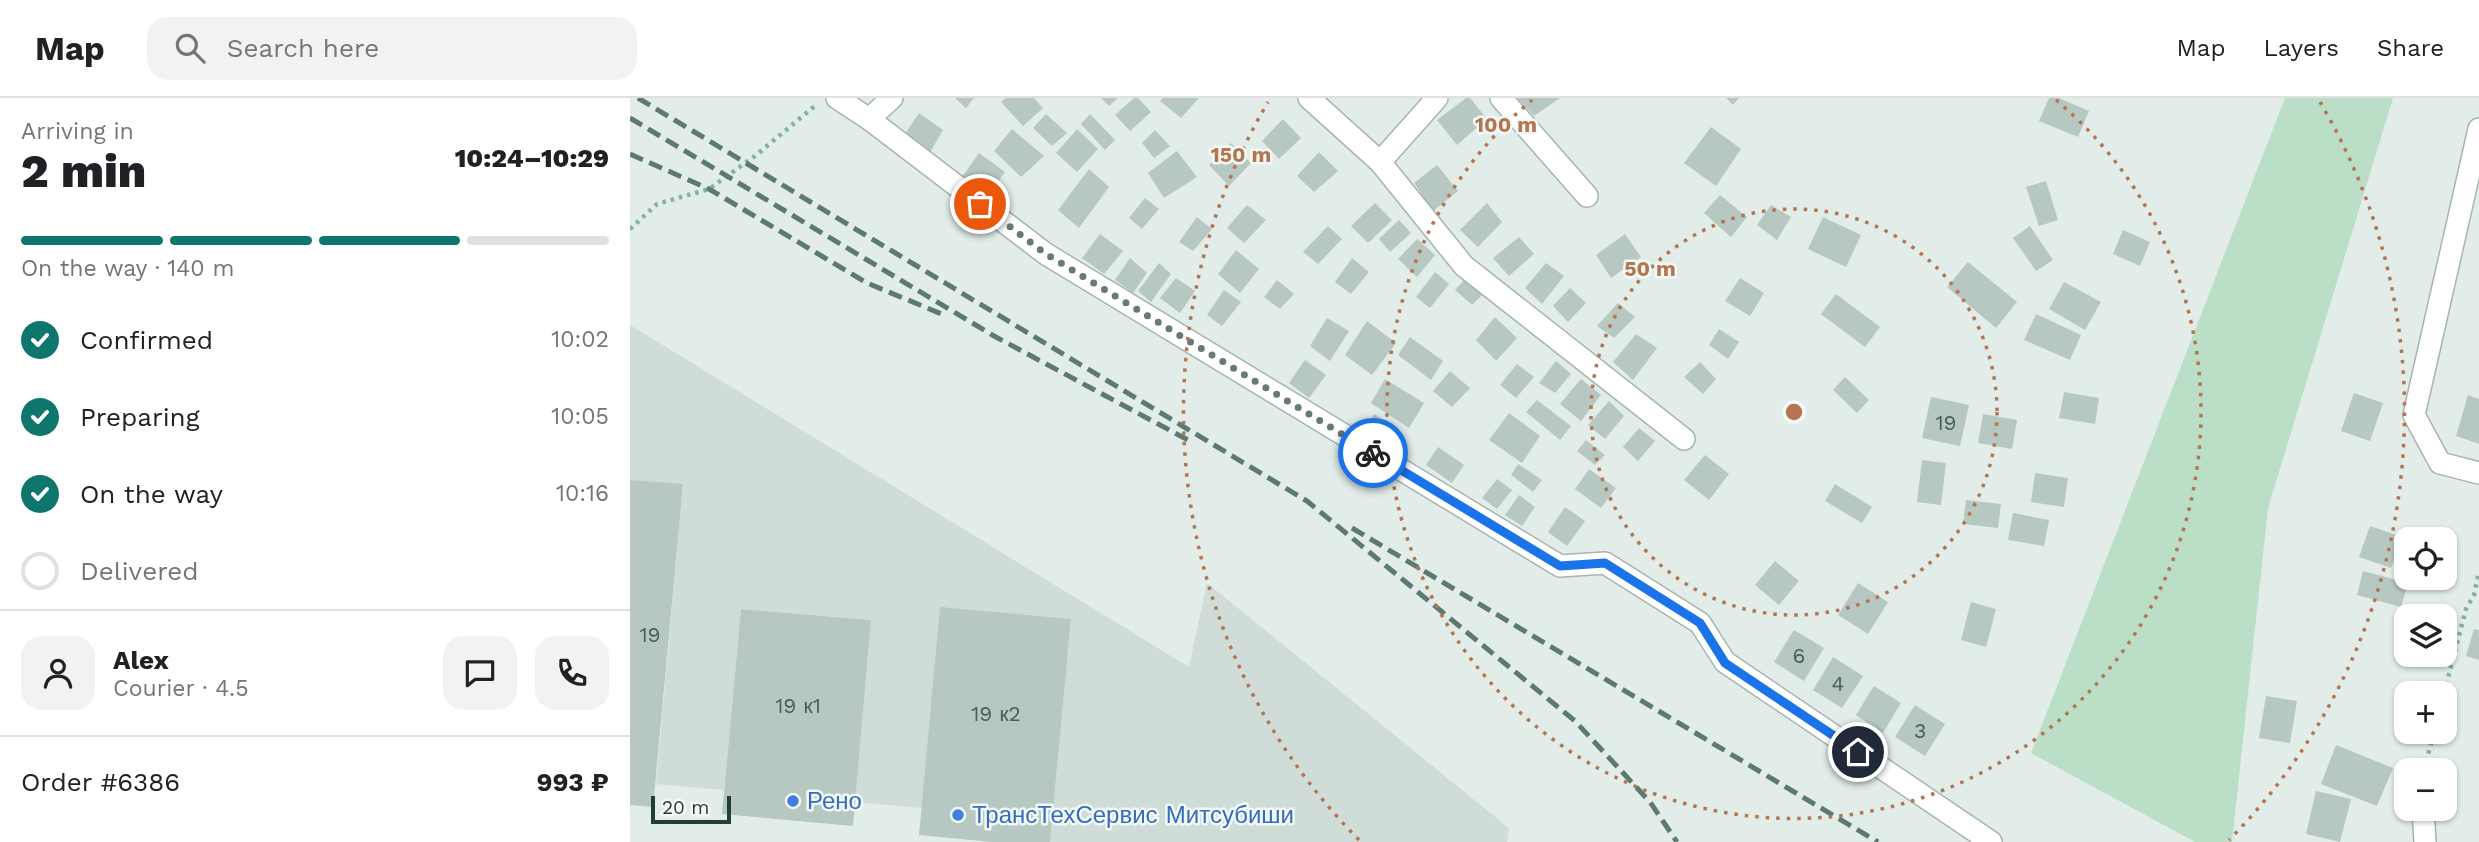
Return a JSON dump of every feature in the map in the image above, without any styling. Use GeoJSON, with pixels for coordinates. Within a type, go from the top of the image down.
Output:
{"type":"FeatureCollection","features":[{"type":"Feature","properties":{"kind":"street"},"geometry":{"type":"LineString","coordinates":[[869,118],[892,98]]}},
{"type":"Feature","properties":{"kind":"street"},"geometry":{"type":"LineString","coordinates":[[1310,98],[1380,162],[1464,266],[1684,439]]}},
{"type":"Feature","properties":{"kind":"street"},"geometry":{"type":"LineString","coordinates":[[1380,162],[1437,98]]}},
{"type":"Feature","properties":{"kind":"street"},"geometry":{"type":"LineString","coordinates":[[1501,98],[1587,197]]}},
{"type":"Feature","properties":{"kind":"street"},"geometry":{"type":"LineString","coordinates":[[846,101],[1046,254],[1560,566],[1605,563],[1700,623],[1725,663],[1991,842]]}},
{"type":"Feature","properties":{"kind":"street"},"geometry":{"type":"LineString","coordinates":[[2479,129],[2414,415],[2440,463],[2479,473]]}},
{"type":"Feature","properties":{"kind":"street"},"geometry":{"type":"LineString","coordinates":[[2424,821],[2425,842]]}},
{"type":"Feature","properties":{"kind":"path"},"geometry":{"type":"LineString","coordinates":[[630,229],[657,204],[709,189],[755,156],[824,98]]}},
{"type":"Feature","properties":{"kind":"path"},"geometry":{"type":"LineString","coordinates":[[2447,681],[2479,572]]}},
{"type":"Feature","properties":{"kind":"shaded area"},"geometry":{"type":"Polygon","coordinates":[[[630,325],[1189,667],[1207,583],[1509,828],[1507,842],[1050,842],[1071,619],[922,808],[855,802],[871,620],[741,609],[724,790],[656,784],[683,485],[630,480],[630,325]]]}},
{"type":"Feature","properties":{"kind":"green space"},"geometry":{"type":"Polygon","coordinates":[[[2285,98],[2393,98],[2268,508],[2232,842],[2195,842],[2031,753],[2285,98]]]}},
{"type":"Feature","properties":{"kind":"building"},"geometry":{"type":"Polygon","coordinates":[[[955,98],[974,98],[966,108],[955,98]]]}},
{"type":"Feature","properties":{"kind":"building"},"geometry":{"type":"Polygon","coordinates":[[[1006,98],[1034,98],[1043,108],[1023,126],[1001,102],[1006,98]]]}},
{"type":"Feature","properties":{"kind":"building"},"geometry":{"type":"Polygon","coordinates":[[[1101,98],[1118,98],[1109,106],[1101,98]]]}},
{"type":"Feature","properties":{"kind":"building"},"geometry":{"type":"Polygon","coordinates":[[[1134,98],[1138,98],[1151,112],[1130,131],[1115,115],[1134,98]]]}},
{"type":"Feature","properties":{"kind":"building"},"geometry":{"type":"Polygon","coordinates":[[[1163,98],[1199,98],[1181,118],[1160,101],[1163,98]]]}},
{"type":"Feature","properties":{"kind":"building"},"geometry":{"type":"Polygon","coordinates":[[[1466,98],[1470,98],[1487,119],[1457,145],[1437,120],[1466,98]]]}},
{"type":"Feature","properties":{"kind":"building"},"geometry":{"type":"Polygon","coordinates":[[[1517,98],[1560,98],[1534,116],[1517,98]]]}},
{"type":"Feature","properties":{"kind":"building"},"geometry":{"type":"Polygon","coordinates":[[[1726,98],[1739,98],[1733,105],[1726,98]]]}},
{"type":"Feature","properties":{"kind":"building"},"geometry":{"type":"Polygon","coordinates":[[[2049,98],[2059,98],[2089,111],[2078,137],[2039,121],[2049,98]]]}},
{"type":"Feature","properties":{"kind":"building"},"geometry":{"type":"Polygon","coordinates":[[[919,113],[943,130],[929,154],[903,137],[919,113]]]}},
{"type":"Feature","properties":{"kind":"building"},"geometry":{"type":"Polygon","coordinates":[[[1046,114],[1067,133],[1052,146],[1033,128],[1046,114]]]}},
{"type":"Feature","properties":{"kind":"building"},"geometry":{"type":"Polygon","coordinates":[[[1090,114],[1115,140],[1105,150],[1081,124],[1090,114]]]}},
{"type":"Feature","properties":{"kind":"building"},"geometry":{"type":"Polygon","coordinates":[[[1283,119],[1301,138],[1279,159],[1262,141],[1283,119]]]}},
{"type":"Feature","properties":{"kind":"building"},"geometry":{"type":"Polygon","coordinates":[[[1711,127],[1741,149],[1716,186],[1684,163],[1711,127]]]}},
{"type":"Feature","properties":{"kind":"building"},"geometry":{"type":"Polygon","coordinates":[[[1012,129],[1044,156],[1021,177],[994,151],[1012,129]]]}},
{"type":"Feature","properties":{"kind":"building"},"geometry":{"type":"Polygon","coordinates":[[[1077,129],[1098,149],[1077,172],[1056,153],[1077,129]]]}},
{"type":"Feature","properties":{"kind":"building"},"geometry":{"type":"Polygon","coordinates":[[[1155,130],[1170,146],[1154,158],[1142,143],[1155,130]]]}},
{"type":"Feature","properties":{"kind":"building"},"geometry":{"type":"Polygon","coordinates":[[[1231,143],[1251,163],[1229,186],[1209,165],[1231,143]]]}},
{"type":"Feature","properties":{"kind":"building"},"geometry":{"type":"Polygon","coordinates":[[[1177,151],[1197,177],[1164,198],[1148,173],[1177,151]]]}},
{"type":"Feature","properties":{"kind":"building"},"geometry":{"type":"Polygon","coordinates":[[[1319,152],[1338,171],[1314,192],[1297,176],[1319,152]]]}},
{"type":"Feature","properties":{"kind":"building"},"geometry":{"type":"Polygon","coordinates":[[[979,153],[1005,172],[988,195],[962,177],[979,153]]]}},
{"type":"Feature","properties":{"kind":"building"},"geometry":{"type":"Polygon","coordinates":[[[1437,165],[1458,191],[1433,211],[1414,183],[1437,165]]]}},
{"type":"Feature","properties":{"kind":"building"},"geometry":{"type":"Polygon","coordinates":[[[1089,169],[1109,187],[1079,228],[1058,210],[1089,169]]]}},
{"type":"Feature","properties":{"kind":"building"},"geometry":{"type":"Polygon","coordinates":[[[2046,181],[2058,220],[2039,226],[2026,187],[2046,181]]]}},
{"type":"Feature","properties":{"kind":"building"},"geometry":{"type":"Polygon","coordinates":[[[1720,195],[1747,217],[1731,237],[1704,213],[1720,195]]]}},
{"type":"Feature","properties":{"kind":"building"},"geometry":{"type":"Polygon","coordinates":[[[1145,198],[1159,209],[1142,229],[1129,218],[1145,198]]]}},
{"type":"Feature","properties":{"kind":"building"},"geometry":{"type":"Polygon","coordinates":[[[1375,203],[1392,220],[1368,243],[1351,226],[1375,203]]]}},
{"type":"Feature","properties":{"kind":"building"},"geometry":{"type":"Polygon","coordinates":[[[1487,203],[1502,222],[1478,247],[1460,230],[1487,203]]]}},
{"type":"Feature","properties":{"kind":"building"},"geometry":{"type":"Polygon","coordinates":[[[1247,205],[1266,220],[1244,243],[1227,228],[1247,205]]]}},
{"type":"Feature","properties":{"kind":"building"},"geometry":{"type":"Polygon","coordinates":[[[1771,205],[1791,217],[1777,240],[1757,225],[1771,205]]]}},
{"type":"Feature","properties":{"kind":"building"},"geometry":{"type":"Polygon","coordinates":[[[1197,217],[1212,229],[1193,251],[1179,242],[1197,217]]]}},
{"type":"Feature","properties":{"kind":"building"},"geometry":{"type":"Polygon","coordinates":[[[1823,217],[1861,235],[1846,267],[1808,249],[1823,217]]]}},
{"type":"Feature","properties":{"kind":"building"},"geometry":{"type":"Polygon","coordinates":[[[1399,220],[1411,233],[1390,252],[1379,239],[1399,220]]]}},
{"type":"Feature","properties":{"kind":"building"},"geometry":{"type":"Polygon","coordinates":[[[1328,226],[1342,239],[1318,264],[1303,252],[1328,226]]]}},
{"type":"Feature","properties":{"kind":"building"},"geometry":{"type":"Polygon","coordinates":[[[2030,226],[2053,260],[2036,271],[2013,238],[2030,226]]]}},
{"type":"Feature","properties":{"kind":"building"},"geometry":{"type":"Polygon","coordinates":[[[2123,230],[2150,242],[2140,266],[2113,254],[2123,230]]]}},
{"type":"Feature","properties":{"kind":"building"},"geometry":{"type":"Polygon","coordinates":[[[1100,234],[1123,251],[1104,274],[1082,258],[1100,234]]]}},
{"type":"Feature","properties":{"kind":"building"},"geometry":{"type":"Polygon","coordinates":[[[1625,234],[1641,257],[1611,278],[1596,255],[1625,234]]]}},
{"type":"Feature","properties":{"kind":"building"},"geometry":{"type":"Polygon","coordinates":[[[1519,237],[1534,254],[1509,276],[1493,258],[1519,237]]]}},
{"type":"Feature","properties":{"kind":"building"},"geometry":{"type":"Polygon","coordinates":[[[1417,239],[1435,255],[1417,277],[1398,259],[1417,239]]]}},
{"type":"Feature","properties":{"kind":"building"},"geometry":{"type":"Polygon","coordinates":[[[1236,250],[1259,269],[1240,293],[1218,274],[1236,250]]]}},
{"type":"Feature","properties":{"kind":"building"},"geometry":{"type":"Polygon","coordinates":[[[1130,258],[1147,273],[1133,293],[1115,280],[1130,258]]]}},
{"type":"Feature","properties":{"kind":"building"},"geometry":{"type":"Polygon","coordinates":[[[1352,258],[1369,272],[1351,294],[1335,282],[1352,258]]]}},
{"type":"Feature","properties":{"kind":"building"},"geometry":{"type":"Polygon","coordinates":[[[1968,262],[2017,302],[1996,328],[1947,287],[1968,262]]]}},
{"type":"Feature","properties":{"kind":"building"},"geometry":{"type":"Polygon","coordinates":[[[1159,263],[1171,274],[1151,302],[1138,291],[1159,263]]]}},
{"type":"Feature","properties":{"kind":"building"},"geometry":{"type":"Polygon","coordinates":[[[1546,263],[1564,276],[1542,304],[1525,288],[1546,263]]]}},
{"type":"Feature","properties":{"kind":"building"},"geometry":{"type":"Polygon","coordinates":[[[1435,272],[1449,284],[1430,308],[1416,297],[1435,272]]]}},
{"type":"Feature","properties":{"kind":"building"},"geometry":{"type":"Polygon","coordinates":[[[1176,278],[1195,291],[1180,313],[1160,298],[1176,278]]]}},
{"type":"Feature","properties":{"kind":"building"},"geometry":{"type":"Polygon","coordinates":[[[1466,278],[1484,293],[1472,305],[1455,290],[1466,278]]]}},
{"type":"Feature","properties":{"kind":"building"},"geometry":{"type":"Polygon","coordinates":[[[1740,278],[1764,293],[1750,316],[1725,301],[1740,278]]]}},
{"type":"Feature","properties":{"kind":"building"},"geometry":{"type":"Polygon","coordinates":[[[1277,280],[1294,294],[1280,309],[1264,297],[1277,280]]]}},
{"type":"Feature","properties":{"kind":"building"},"geometry":{"type":"Polygon","coordinates":[[[2064,282],[2101,302],[2085,330],[2049,309],[2064,282]]]}},
{"type":"Feature","properties":{"kind":"building"},"geometry":{"type":"Polygon","coordinates":[[[1570,288],[1586,303],[1568,322],[1553,306],[1570,288]]]}},
{"type":"Feature","properties":{"kind":"building"},"geometry":{"type":"Polygon","coordinates":[[[1224,290],[1241,302],[1222,326],[1207,315],[1224,290]]]}},
{"type":"Feature","properties":{"kind":"building"},"geometry":{"type":"Polygon","coordinates":[[[1836,294],[1880,327],[1865,347],[1821,314],[1836,294]]]}},
{"type":"Feature","properties":{"kind":"building"},"geometry":{"type":"Polygon","coordinates":[[[1618,303],[1635,317],[1614,338],[1597,326],[1618,303]]]}},
{"type":"Feature","properties":{"kind":"building"},"geometry":{"type":"Polygon","coordinates":[[[2036,314],[2081,335],[2070,360],[2024,340],[2036,314]]]}},
{"type":"Feature","properties":{"kind":"building"},"geometry":{"type":"Polygon","coordinates":[[[1495,317],[1517,338],[1496,361],[1476,340],[1495,317]]]}},
{"type":"Feature","properties":{"kind":"building"},"geometry":{"type":"Polygon","coordinates":[[[1327,318],[1349,331],[1330,361],[1310,346],[1327,318]]]}},
{"type":"Feature","properties":{"kind":"building"},"geometry":{"type":"Polygon","coordinates":[[[1367,321],[1396,343],[1372,375],[1345,355],[1367,321]]]}},
{"type":"Feature","properties":{"kind":"building"},"geometry":{"type":"Polygon","coordinates":[[[1719,329],[1739,342],[1728,359],[1709,345],[1719,329]]]}},
{"type":"Feature","properties":{"kind":"building"},"geometry":{"type":"Polygon","coordinates":[[[1636,334],[1657,348],[1633,380],[1613,362],[1636,334]]]}},
{"type":"Feature","properties":{"kind":"building"},"geometry":{"type":"Polygon","coordinates":[[[1410,337],[1443,361],[1431,380],[1398,355],[1410,337]]]}},
{"type":"Feature","properties":{"kind":"building"},"geometry":{"type":"Polygon","coordinates":[[[1305,360],[1326,375],[1309,398],[1289,383],[1305,360]]]}},
{"type":"Feature","properties":{"kind":"building"},"geometry":{"type":"Polygon","coordinates":[[[1556,361],[1571,374],[1555,393],[1539,383],[1556,361]]]}},
{"type":"Feature","properties":{"kind":"building"},"geometry":{"type":"Polygon","coordinates":[[[1700,362],[1716,379],[1703,394],[1684,377],[1700,362]]]}},
{"type":"Feature","properties":{"kind":"building"},"geometry":{"type":"Polygon","coordinates":[[[1517,364],[1534,377],[1516,398],[1500,385],[1517,364]]]}},
{"type":"Feature","properties":{"kind":"building"},"geometry":{"type":"Polygon","coordinates":[[[1450,371],[1470,388],[1452,407],[1433,391],[1450,371]]]}},
{"type":"Feature","properties":{"kind":"building"},"geometry":{"type":"Polygon","coordinates":[[[1845,377],[1869,400],[1857,413],[1833,390],[1845,377]]]}},
{"type":"Feature","properties":{"kind":"building"},"geometry":{"type":"Polygon","coordinates":[[[1385,379],[1424,403],[1409,428],[1371,403],[1385,379]]]}},
{"type":"Feature","properties":{"kind":"building"},"geometry":{"type":"Polygon","coordinates":[[[1581,379],[1601,395],[1581,421],[1560,404],[1581,379]]]}},
{"type":"Feature","properties":{"kind":"building"},"geometry":{"type":"Polygon","coordinates":[[[2064,392],[2099,398],[2095,424],[2059,418],[2064,392]]]}},
{"type":"Feature","properties":{"kind":"building"},"geometry":{"type":"Polygon","coordinates":[[[2354,393],[2383,403],[2370,441],[2341,431],[2354,393]]]}},
{"type":"Feature","properties":{"kind":"building"},"geometry":{"type":"Polygon","coordinates":[[[2468,395],[2479,399],[2479,444],[2456,436],[2468,395]]]}},
{"type":"Feature","properties":{"kind":"building"},"geometry":{"type":"Polygon","coordinates":[[[1931,397],[1969,405],[1960,446],[1922,438],[1931,397]]]}},
{"type":"Feature","properties":{"kind":"building"},"geometry":{"type":"Polygon","coordinates":[[[1537,400],[1571,426],[1560,440],[1526,412],[1537,400]]]}},
{"type":"Feature","properties":{"kind":"building"},"geometry":{"type":"Polygon","coordinates":[[[1609,401],[1624,416],[1605,439],[1588,425],[1609,401]]]}},
{"type":"Feature","properties":{"kind":"building"},"geometry":{"type":"Polygon","coordinates":[[[1509,413],[1540,436],[1522,463],[1489,440],[1509,413]]]}},
{"type":"Feature","properties":{"kind":"building"},"geometry":{"type":"Polygon","coordinates":[[[1374,414],[1397,429],[1386,447],[1364,433],[1374,414]]]}},
{"type":"Feature","properties":{"kind":"building"},"geometry":{"type":"Polygon","coordinates":[[[1983,414],[2017,420],[2012,449],[1978,443],[1983,414]]]}},
{"type":"Feature","properties":{"kind":"building"},"geometry":{"type":"Polygon","coordinates":[[[1639,428],[1655,441],[1638,461],[1623,447],[1639,428]]]}},
{"type":"Feature","properties":{"kind":"building"},"geometry":{"type":"Polygon","coordinates":[[[1586,440],[1605,455],[1595,465],[1577,451],[1586,440]]]}},
{"type":"Feature","properties":{"kind":"building"},"geometry":{"type":"Polygon","coordinates":[[[1438,447],[1464,465],[1452,483],[1426,465],[1438,447]]]}},
{"type":"Feature","properties":{"kind":"building"},"geometry":{"type":"Polygon","coordinates":[[[1705,455],[1729,474],[1709,500],[1684,480],[1705,455]]]}},
{"type":"Feature","properties":{"kind":"building"},"geometry":{"type":"Polygon","coordinates":[[[1922,460],[1946,463],[1941,505],[1917,502],[1922,460]]]}},
{"type":"Feature","properties":{"kind":"building"},"geometry":{"type":"Polygon","coordinates":[[[1518,464],[1542,480],[1533,492],[1511,475],[1518,464]]]}},
{"type":"Feature","properties":{"kind":"building"},"geometry":{"type":"Polygon","coordinates":[[[1589,469],[1616,488],[1601,508],[1575,489],[1589,469]]]}},
{"type":"Feature","properties":{"kind":"building"},"geometry":{"type":"Polygon","coordinates":[[[2035,473],[2068,478],[2064,507],[2031,502],[2035,473]]]}},
{"type":"Feature","properties":{"kind":"building"},"geometry":{"type":"Polygon","coordinates":[[[1497,479],[1512,490],[1497,509],[1482,498],[1497,479]]]}},
{"type":"Feature","properties":{"kind":"building"},"geometry":{"type":"Polygon","coordinates":[[[630,480],[683,484],[653,807],[630,805],[630,480]]]}},
{"type":"Feature","properties":{"kind":"building"},"geometry":{"type":"Polygon","coordinates":[[[1835,484],[1872,507],[1862,523],[1825,501],[1835,484]]]}},
{"type":"Feature","properties":{"kind":"building"},"geometry":{"type":"Polygon","coordinates":[[[1519,495],[1535,507],[1522,526],[1505,515],[1519,495]]]}},
{"type":"Feature","properties":{"kind":"building"},"geometry":{"type":"Polygon","coordinates":[[[1966,500],[2001,504],[1998,528],[1963,524],[1966,500]]]}},
{"type":"Feature","properties":{"kind":"building"},"geometry":{"type":"Polygon","coordinates":[[[1565,507],[1585,521],[1567,546],[1548,532],[1565,507]]]}},
{"type":"Feature","properties":{"kind":"building"},"geometry":{"type":"Polygon","coordinates":[[[2013,513],[2049,520],[2044,546],[2008,540],[2013,513]]]}},
{"type":"Feature","properties":{"kind":"building"},"geometry":{"type":"Polygon","coordinates":[[[2370,526],[2394,534],[2394,560],[2391,568],[2359,557],[2370,526]]]}},
{"type":"Feature","properties":{"kind":"building"},"geometry":{"type":"Polygon","coordinates":[[[1775,561],[1799,581],[1779,605],[1755,585],[1775,561]]]}},
{"type":"Feature","properties":{"kind":"building"},"geometry":{"type":"Polygon","coordinates":[[[2363,571],[2394,579],[2394,590],[2406,590],[2402,604],[2394,605],[2357,595],[2363,571]]]}},
{"type":"Feature","properties":{"kind":"building"},"geometry":{"type":"Polygon","coordinates":[[[1858,583],[1888,602],[1868,634],[1838,615],[1858,583]]]}},
{"type":"Feature","properties":{"kind":"building"},"geometry":{"type":"Polygon","coordinates":[[[1971,602],[1996,609],[1986,647],[1961,640],[1971,602]]]}},
{"type":"Feature","properties":{"kind":"building"},"geometry":{"type":"Polygon","coordinates":[[[940,607],[1071,619],[1050,842],[992,842],[919,835],[940,607]]]}},
{"type":"Feature","properties":{"kind":"building"},"geometry":{"type":"Polygon","coordinates":[[[741,609],[871,620],[853,826],[722,814],[741,609]]]}},
{"type":"Feature","properties":{"kind":"building"},"geometry":{"type":"Polygon","coordinates":[[[2474,629],[2479,630],[2479,660],[2466,656],[2474,629]]]}},
{"type":"Feature","properties":{"kind":"building"},"geometry":{"type":"Polygon","coordinates":[[[1794,630],[1824,648],[1804,681],[1774,662],[1794,630]]]}},
{"type":"Feature","properties":{"kind":"building"},"geometry":{"type":"Polygon","coordinates":[[[1833,657],[1863,676],[1842,708],[1813,690],[1833,657]]]}},
{"type":"Feature","properties":{"kind":"building"},"geometry":{"type":"Polygon","coordinates":[[[1874,686],[1901,703],[1883,733],[1856,715],[1874,686]]]}},
{"type":"Feature","properties":{"kind":"building"},"geometry":{"type":"Polygon","coordinates":[[[2266,696],[2297,701],[2290,743],[2259,738],[2266,696]]]}},
{"type":"Feature","properties":{"kind":"building"},"geometry":{"type":"Polygon","coordinates":[[[1915,705],[1945,724],[1925,756],[1895,737],[1915,705]]]}},
{"type":"Feature","properties":{"kind":"building"},"geometry":{"type":"Polygon","coordinates":[[[2336,745],[2393,768],[2377,806],[2321,784],[2336,745]]]}},
{"type":"Feature","properties":{"kind":"building"},"geometry":{"type":"Polygon","coordinates":[[[2316,791],[2351,799],[2340,842],[2306,834],[2316,791]]]}},
{"type":"Feature","properties":{"kind":"railway"},"geometry":{"type":"LineString","coordinates":[[638,98],[1307,501],[1575,721],[1650,802],[1677,842]]}},
{"type":"Feature","properties":{"kind":"railway"},"geometry":{"type":"LineString","coordinates":[[630,118],[994,336],[1188,440]]}},
{"type":"Feature","properties":{"kind":"railway"},"geometry":{"type":"LineString","coordinates":[[630,154],[709,189],[867,283],[944,315]]}},
{"type":"Feature","properties":{"kind":"railway"},"geometry":{"type":"LineString","coordinates":[[1352,528],[1878,842]]}},
{"type":"Feature","properties":{"kind":"way so far"},"geometry":{"type":"LineString","coordinates":[[980,204],[1046,254],[1373,453]]}},
{"type":"Feature","properties":{"kind":"place","name":"Рено"},"geometry":{"type":"Point","coordinates":[793,801]}},
{"type":"Feature","properties":{"kind":"place","name":"ТрансТехСервис Митсубиши"},"geometry":{"type":"Point","coordinates":[958,815]}},
{"type":"Feature","properties":{"kind":"route"},"geometry":{"type":"LineString","coordinates":[[1373,453],[1560,566],[1605,563],[1700,623],[1725,663],[1858,752]]}}]}
